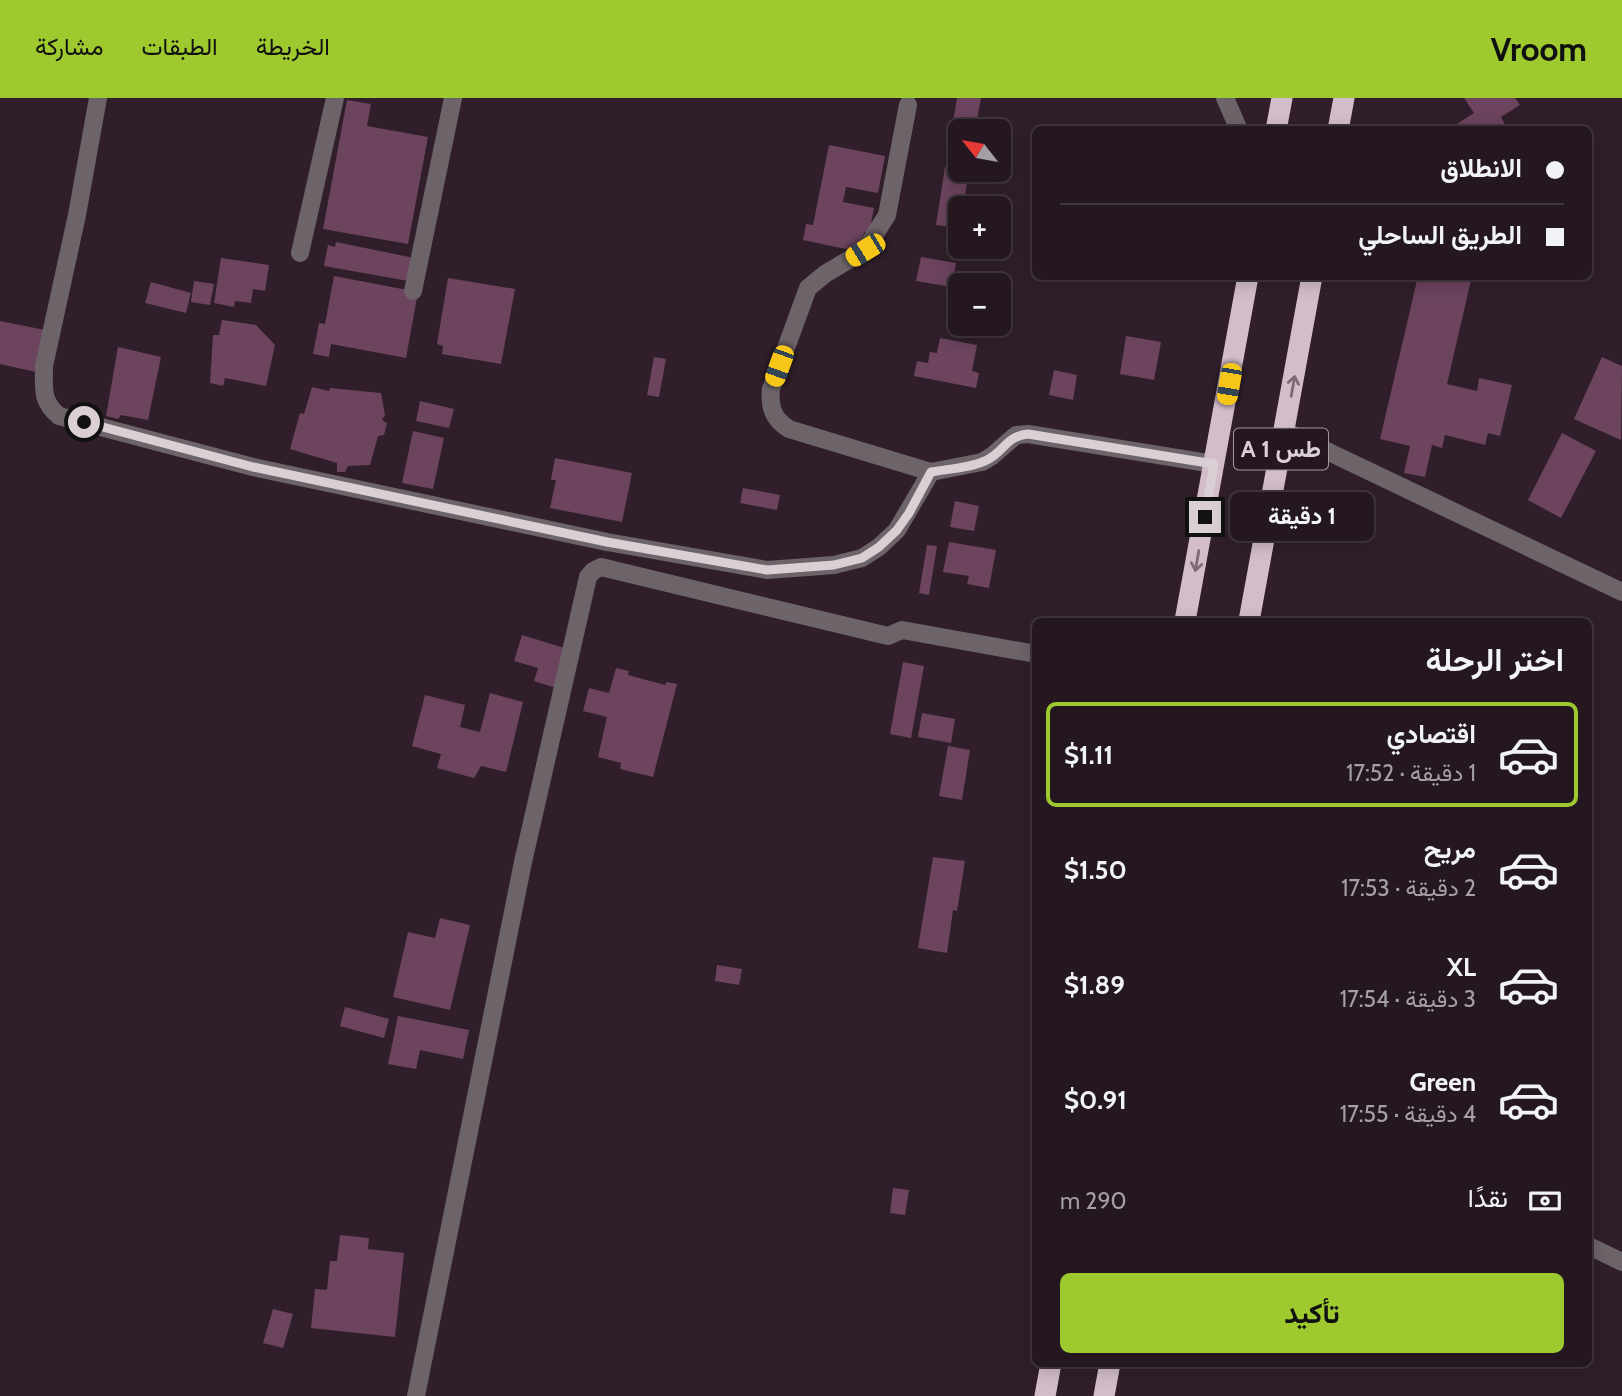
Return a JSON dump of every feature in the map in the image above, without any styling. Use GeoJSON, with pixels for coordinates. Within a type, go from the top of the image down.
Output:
{"type":"FeatureCollection","features":[{"type":"Feature","properties":{"kind":"highway"},"geometry":{"type":"LineString","coordinates":[[1277,126],[1282,98]]}},
{"type":"Feature","properties":{"kind":"highway"},"geometry":{"type":"LineString","coordinates":[[1339,126],[1344,98]]}},
{"type":"Feature","properties":{"kind":"highway","name":"A 1 طس"},"geometry":{"type":"LineString","coordinates":[[1186,618],[1247,280]]}},
{"type":"Feature","properties":{"kind":"highway","name":"A 1 طس"},"geometry":{"type":"LineString","coordinates":[[1250,618],[1311,280]]}},
{"type":"Feature","properties":{"kind":"highway"},"geometry":{"type":"LineString","coordinates":[[1045,1396],[1050,1367]]}},
{"type":"Feature","properties":{"kind":"highway"},"geometry":{"type":"LineString","coordinates":[[1104,1396],[1109,1367]]}},
{"type":"Feature","properties":{"kind":"street"},"geometry":{"type":"LineString","coordinates":[[98,98],[78,215],[44,366],[47,406],[59,416],[253,467],[607,542],[767,570],[834,565],[862,558],[897,530],[931,472]]}},
{"type":"Feature","properties":{"kind":"street"},"geometry":{"type":"LineString","coordinates":[[300,253],[335,98]]}},
{"type":"Feature","properties":{"kind":"street"},"geometry":{"type":"LineString","coordinates":[[412,291],[453,98]]}},
{"type":"Feature","properties":{"kind":"street"},"geometry":{"type":"LineString","coordinates":[[1225,98],[1237,126]]}},
{"type":"Feature","properties":{"kind":"street"},"geometry":{"type":"LineString","coordinates":[[908,105],[887,215],[865,250],[825,274],[808,288],[771,388],[770,400],[775,419],[789,429],[931,472],[982,462],[1016,435],[1028,434],[1214,464]]}},
{"type":"Feature","properties":{"kind":"street"},"geometry":{"type":"LineString","coordinates":[[1285,431],[1622,592]]}},
{"type":"Feature","properties":{"kind":"street"},"geometry":{"type":"LineString","coordinates":[[415,1396],[523,862],[591,573],[601,567],[888,636],[905,631],[1032,653]]}},
{"type":"Feature","properties":{"kind":"street"},"geometry":{"type":"LineString","coordinates":[[1592,1247],[1622,1262]]}},
{"type":"Feature","properties":{"kind":"building"},"geometry":{"type":"Polygon","coordinates":[[[957,98],[981,98],[977,119],[954,119],[957,98]]]}},
{"type":"Feature","properties":{"kind":"building"},"geometry":{"type":"Polygon","coordinates":[[[1464,98],[1515,98],[1520,105],[1501,117],[1506,126],[1458,126],[1457,124],[1474,113],[1464,98]]]}},
{"type":"Feature","properties":{"kind":"building"},"geometry":{"type":"Polygon","coordinates":[[[347,100],[371,104],[367,126],[428,137],[408,244],[323,229],[347,100]]]}},
{"type":"Feature","properties":{"kind":"building"},"geometry":{"type":"Polygon","coordinates":[[[829,145],[885,156],[878,193],[846,187],[843,202],[874,208],[869,233],[864,232],[860,252],[803,240],[806,224],[813,225],[829,145]]]}},
{"type":"Feature","properties":{"kind":"building"},"geometry":{"type":"Polygon","coordinates":[[[945,167],[948,168],[948,182],[967,182],[965,196],[948,196],[948,227],[936,225],[945,167]]]}},
{"type":"Feature","properties":{"kind":"building"},"geometry":{"type":"Polygon","coordinates":[[[336,242],[419,259],[414,282],[324,266],[328,245],[335,247],[336,242]]]}},
{"type":"Feature","properties":{"kind":"building"},"geometry":{"type":"Polygon","coordinates":[[[921,257],[956,263],[954,273],[948,273],[948,286],[916,281],[921,257]]]}},
{"type":"Feature","properties":{"kind":"building"},"geometry":{"type":"Polygon","coordinates":[[[221,258],[269,265],[265,291],[253,289],[251,303],[235,301],[234,307],[214,303],[221,258]]]}},
{"type":"Feature","properties":{"kind":"building"},"geometry":{"type":"Polygon","coordinates":[[[334,276],[418,292],[406,358],[331,344],[329,357],[313,354],[319,323],[325,324],[334,276]]]}},
{"type":"Feature","properties":{"kind":"building"},"geometry":{"type":"Polygon","coordinates":[[[448,278],[515,289],[501,364],[442,354],[443,346],[437,344],[448,278]]]}},
{"type":"Feature","properties":{"kind":"building"},"geometry":{"type":"Polygon","coordinates":[[[1417,280],[1471,280],[1447,384],[1477,391],[1479,378],[1512,385],[1500,436],[1488,433],[1485,445],[1445,435],[1442,448],[1432,445],[1425,477],[1404,473],[1410,446],[1380,439],[1417,280]]]}},
{"type":"Feature","properties":{"kind":"building"},"geometry":{"type":"Polygon","coordinates":[[[194,281],[214,284],[210,305],[191,302],[194,281]]]}},
{"type":"Feature","properties":{"kind":"building"},"geometry":{"type":"Polygon","coordinates":[[[151,282],[191,293],[186,313],[145,303],[151,282]]]}},
{"type":"Feature","properties":{"kind":"building"},"geometry":{"type":"Polygon","coordinates":[[[222,320],[256,325],[275,345],[266,386],[225,378],[223,386],[210,383],[213,335],[219,335],[222,320]]]}},
{"type":"Feature","properties":{"kind":"building"},"geometry":{"type":"Polygon","coordinates":[[[0,321],[45,330],[36,372],[0,364],[0,321]]]}},
{"type":"Feature","properties":{"kind":"building"},"geometry":{"type":"Polygon","coordinates":[[[1126,336],[1161,342],[1154,380],[1120,374],[1126,336]]]}},
{"type":"Feature","properties":{"kind":"building"},"geometry":{"type":"Polygon","coordinates":[[[940,338],[977,345],[972,371],[979,373],[976,388],[914,376],[917,361],[928,363],[930,352],[937,353],[940,338]]]}},
{"type":"Feature","properties":{"kind":"building"},"geometry":{"type":"Polygon","coordinates":[[[118,347],[161,357],[148,420],[121,415],[118,419],[106,416],[118,347]]]}},
{"type":"Feature","properties":{"kind":"building"},"geometry":{"type":"Polygon","coordinates":[[[654,357],[666,359],[659,397],[647,395],[654,357]]]}},
{"type":"Feature","properties":{"kind":"building"},"geometry":{"type":"Polygon","coordinates":[[[1602,357],[1622,366],[1621,440],[1574,419],[1602,357]]]}},
{"type":"Feature","properties":{"kind":"building"},"geometry":{"type":"Polygon","coordinates":[[[1054,370],[1077,375],[1073,400],[1049,395],[1054,370]]]}},
{"type":"Feature","properties":{"kind":"building"},"geometry":{"type":"Polygon","coordinates":[[[312,387],[329,391],[330,388],[381,393],[385,415],[382,420],[387,423],[384,435],[378,436],[370,465],[348,466],[345,472],[337,472],[337,463],[290,449],[300,413],[304,414],[312,387]]]}},
{"type":"Feature","properties":{"kind":"building"},"geometry":{"type":"Polygon","coordinates":[[[420,401],[454,409],[449,428],[416,421],[420,401]]]}},
{"type":"Feature","properties":{"kind":"building"},"geometry":{"type":"Polygon","coordinates":[[[413,431],[444,438],[433,489],[402,483],[413,431]]]}},
{"type":"Feature","properties":{"kind":"building"},"geometry":{"type":"Polygon","coordinates":[[[1562,433],[1596,451],[1561,518],[1528,500],[1562,433]]]}},
{"type":"Feature","properties":{"kind":"building"},"geometry":{"type":"Polygon","coordinates":[[[555,458],[632,473],[622,522],[550,508],[556,480],[551,480],[555,458]]]}},
{"type":"Feature","properties":{"kind":"building"},"geometry":{"type":"Polygon","coordinates":[[[743,488],[780,495],[777,510],[740,503],[743,488]]]}},
{"type":"Feature","properties":{"kind":"building"},"geometry":{"type":"Polygon","coordinates":[[[955,501],[979,506],[974,531],[950,527],[955,501]]]}},
{"type":"Feature","properties":{"kind":"building"},"geometry":{"type":"Polygon","coordinates":[[[949,542],[996,550],[989,588],[967,584],[969,576],[943,572],[949,542]]]}},
{"type":"Feature","properties":{"kind":"building"},"geometry":{"type":"Polygon","coordinates":[[[927,545],[937,546],[929,595],[919,593],[927,545]]]}},
{"type":"Feature","properties":{"kind":"building"},"geometry":{"type":"Polygon","coordinates":[[[522,635],[568,649],[556,688],[534,681],[538,668],[514,661],[522,635]]]}},
{"type":"Feature","properties":{"kind":"building"},"geometry":{"type":"Polygon","coordinates":[[[903,662],[924,666],[911,738],[890,734],[903,662]]]}},
{"type":"Feature","properties":{"kind":"building"},"geometry":{"type":"Polygon","coordinates":[[[616,668],[629,671],[628,675],[665,685],[667,682],[677,684],[653,777],[620,769],[621,763],[598,757],[607,717],[583,711],[589,688],[609,693],[616,668]]]}},
{"type":"Feature","properties":{"kind":"building"},"geometry":{"type":"Polygon","coordinates":[[[490,693],[523,702],[506,772],[481,766],[474,778],[437,768],[441,754],[412,746],[425,695],[465,705],[460,727],[480,732],[490,693]]]}},
{"type":"Feature","properties":{"kind":"building"},"geometry":{"type":"Polygon","coordinates":[[[922,713],[955,719],[951,743],[918,737],[922,713]]]}},
{"type":"Feature","properties":{"kind":"building"},"geometry":{"type":"Polygon","coordinates":[[[948,746],[970,750],[962,800],[939,796],[948,746]]]}},
{"type":"Feature","properties":{"kind":"building"},"geometry":{"type":"Polygon","coordinates":[[[933,857],[965,861],[957,911],[953,910],[947,953],[918,948],[933,857]]]}},
{"type":"Feature","properties":{"kind":"building"},"geometry":{"type":"Polygon","coordinates":[[[440,918],[470,925],[450,1010],[393,997],[408,932],[435,938],[440,918]]]}},
{"type":"Feature","properties":{"kind":"building"},"geometry":{"type":"Polygon","coordinates":[[[717,965],[742,969],[739,985],[715,981],[717,965]]]}},
{"type":"Feature","properties":{"kind":"building"},"geometry":{"type":"Polygon","coordinates":[[[345,1007],[389,1019],[384,1038],[340,1026],[345,1007]]]}},
{"type":"Feature","properties":{"kind":"building"},"geometry":{"type":"Polygon","coordinates":[[[398,1016],[469,1030],[463,1059],[420,1050],[416,1069],[388,1064],[398,1016]]]}},
{"type":"Feature","properties":{"kind":"building"},"geometry":{"type":"Polygon","coordinates":[[[893,1188],[909,1190],[905,1215],[890,1213],[893,1188]]]}},
{"type":"Feature","properties":{"kind":"building"},"geometry":{"type":"Polygon","coordinates":[[[340,1235],[369,1238],[368,1249],[404,1253],[395,1337],[311,1328],[315,1289],[327,1290],[330,1261],[337,1261],[340,1235]]]}},
{"type":"Feature","properties":{"kind":"building"},"geometry":{"type":"Polygon","coordinates":[[[273,1309],[293,1314],[283,1348],[263,1343],[273,1309]]]}},
{"type":"Feature","properties":{"kind":"route"},"geometry":{"type":"LineString","coordinates":[[84,422],[253,467],[607,542],[767,570],[834,565],[862,558],[897,530],[931,472],[988,460],[1020,434],[1214,464],[1205,517]]}}]}
